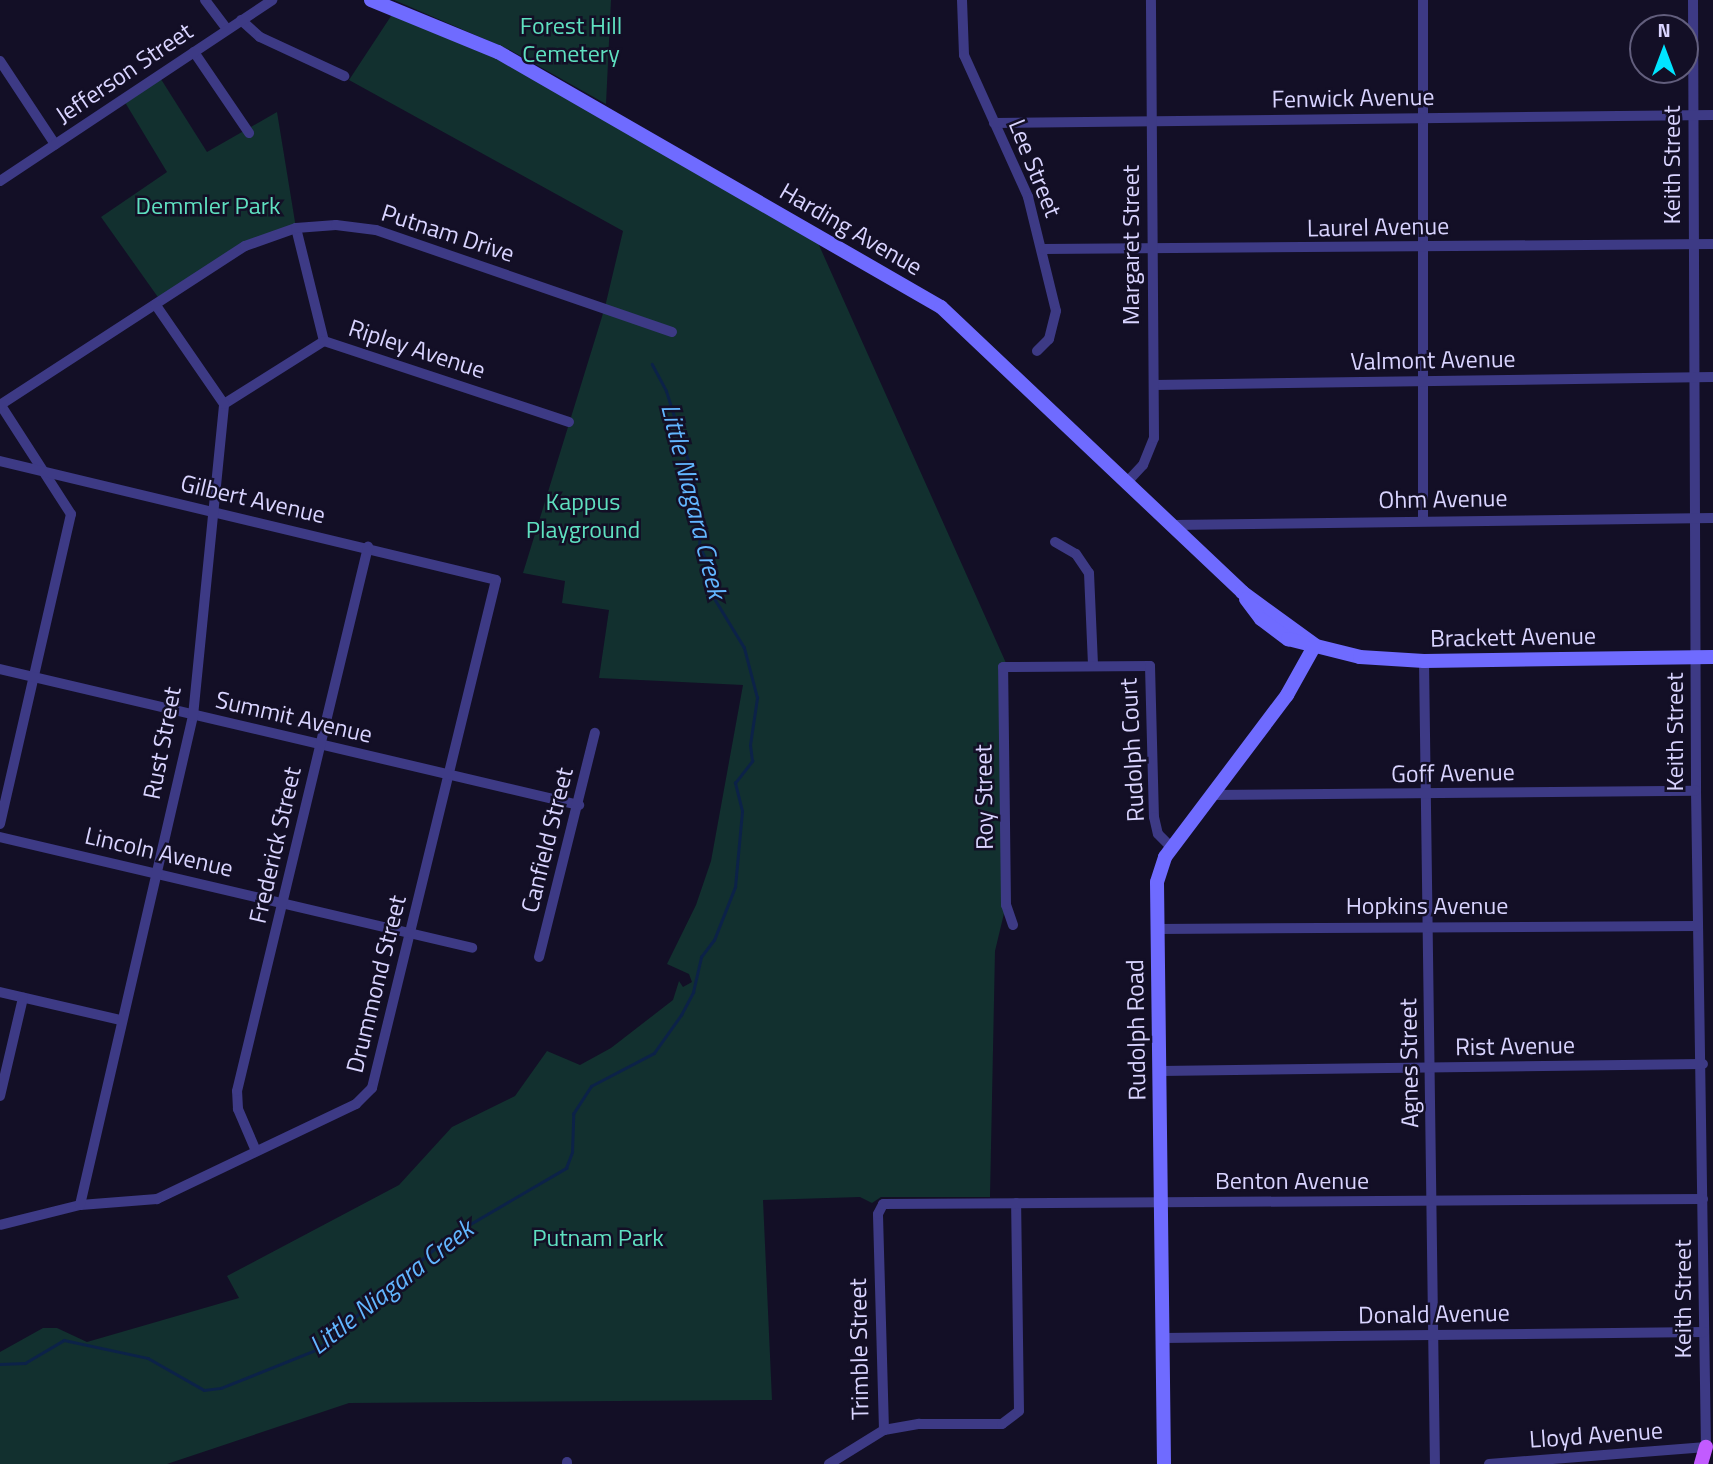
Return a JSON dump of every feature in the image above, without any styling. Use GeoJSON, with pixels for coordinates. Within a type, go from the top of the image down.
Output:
{"type":"FeatureCollection","features":[{"type":"Feature","properties":{"kind":"main road","name":"Harding Avenue"},"geometry":{"type":"LineString","coordinates":[[371,0],[498,52],[941,307],[1128,481],[1242,592],[1315,645]]}},
{"type":"Feature","properties":{"kind":"main road","name":"Brackett Avenue"},"geometry":{"type":"LineString","coordinates":[[1315,645],[1360,657],[1424,661],[1713,657]]}},
{"type":"Feature","properties":{"kind":"main road","name":"Rudolph Road"},"geometry":{"type":"LineString","coordinates":[[1164,1464],[1157,883],[1172,848],[1287,695],[1315,645]]}},
{"type":"Feature","properties":{"kind":"main road"},"geometry":{"type":"LineString","coordinates":[[1704,1464],[1706,1447]]}},
{"type":"Feature","properties":{"kind":"street"},"geometry":{"type":"LineString","coordinates":[[205,0],[227,29]]}},
{"type":"Feature","properties":{"kind":"street","name":"Jefferson Street"},"geometry":{"type":"LineString","coordinates":[[0,181],[272,0]]}},
{"type":"Feature","properties":{"kind":"street","name":"Lee Street"},"geometry":{"type":"LineString","coordinates":[[962,0],[964,55],[1028,197],[1043,249],[1056,311],[1049,339],[1037,351]]}},
{"type":"Feature","properties":{"kind":"street","name":"Margaret Street"},"geometry":{"type":"LineString","coordinates":[[1128,481],[1151,453],[1154,385],[1151,0]]}},
{"type":"Feature","properties":{"kind":"street"},"geometry":{"type":"LineString","coordinates":[[1423,0],[1423,520]]}},
{"type":"Feature","properties":{"kind":"street","name":"Keith Street"},"geometry":{"type":"LineString","coordinates":[[1693,0],[1696,791],[1703,1064],[1706,1447]]}},
{"type":"Feature","properties":{"kind":"street"},"geometry":{"type":"LineString","coordinates":[[241,20],[260,37],[344,76]]}},
{"type":"Feature","properties":{"kind":"street"},"geometry":{"type":"LineString","coordinates":[[194,52],[249,133]]}},
{"type":"Feature","properties":{"kind":"street"},"geometry":{"type":"LineString","coordinates":[[0,61],[55,144]]}},
{"type":"Feature","properties":{"kind":"street","name":"Fenwick Avenue"},"geometry":{"type":"LineString","coordinates":[[994,123],[1713,115]]}},
{"type":"Feature","properties":{"kind":"street","name":"Putnam Drive"},"geometry":{"type":"LineString","coordinates":[[0,404],[245,246],[296,228],[336,225],[376,230],[672,332]]}},
{"type":"Feature","properties":{"kind":"street"},"geometry":{"type":"LineString","coordinates":[[296,228],[324,341]]}},
{"type":"Feature","properties":{"kind":"street","name":"Laurel Avenue"},"geometry":{"type":"LineString","coordinates":[[1043,249],[1713,244]]}},
{"type":"Feature","properties":{"kind":"street"},"geometry":{"type":"LineString","coordinates":[[155,303],[224,404]]}},
{"type":"Feature","properties":{"kind":"street","name":"Ripley Avenue"},"geometry":{"type":"LineString","coordinates":[[224,404],[324,341],[569,422]]}},
{"type":"Feature","properties":{"kind":"street","name":"Valmont Avenue"},"geometry":{"type":"LineString","coordinates":[[1154,385],[1713,377]]}},
{"type":"Feature","properties":{"kind":"street"},"geometry":{"type":"LineString","coordinates":[[0,404],[67,503],[70,526],[0,824]]}},
{"type":"Feature","properties":{"kind":"street","name":"Rust Street"},"geometry":{"type":"LineString","coordinates":[[80,1205],[120,1020],[193,716],[211,511],[224,404]]}},
{"type":"Feature","properties":{"kind":"street","name":"Gilbert Avenue"},"geometry":{"type":"LineString","coordinates":[[0,461],[368,547],[496,580]]}},
{"type":"Feature","properties":{"kind":"street","name":"Ohm Avenue"},"geometry":{"type":"LineString","coordinates":[[1173,525],[1713,518]]}},
{"type":"Feature","properties":{"kind":"street"},"geometry":{"type":"LineString","coordinates":[[1055,542],[1076,554],[1089,573],[1093,664]]}},
{"type":"Feature","properties":{"kind":"street","name":"Frederick Street"},"geometry":{"type":"LineString","coordinates":[[256,1151],[238,1109],[237,1091],[368,547]]}},
{"type":"Feature","properties":{"kind":"street","name":"Drummond Street"},"geometry":{"type":"LineString","coordinates":[[0,1225],[80,1205],[157,1199],[356,1104],[372,1088],[496,580]]}},
{"type":"Feature","properties":{"kind":"street","name":"Agnes Street"},"geometry":{"type":"LineString","coordinates":[[1424,661],[1435,1464]]}},
{"type":"Feature","properties":{"kind":"street","name":"Rudolph Court"},"geometry":{"type":"LineString","coordinates":[[1003,667],[1093,664],[1150,666],[1154,817],[1158,834],[1172,848]]}},
{"type":"Feature","properties":{"kind":"street","name":"Roy Street"},"geometry":{"type":"LineString","coordinates":[[1003,667],[1006,905],[1013,925]]}},
{"type":"Feature","properties":{"kind":"street","name":"Summit Avenue"},"geometry":{"type":"LineString","coordinates":[[0,669],[579,805]]}},
{"type":"Feature","properties":{"kind":"street","name":"Canfield Street"},"geometry":{"type":"LineString","coordinates":[[539,957],[595,733]]}},
{"type":"Feature","properties":{"kind":"street","name":"Goff Avenue"},"geometry":{"type":"LineString","coordinates":[[1211,795],[1696,791]]}},
{"type":"Feature","properties":{"kind":"street","name":"Lincoln Avenue"},"geometry":{"type":"LineString","coordinates":[[0,837],[472,948]]}},
{"type":"Feature","properties":{"kind":"street","name":"Hopkins Avenue"},"geometry":{"type":"LineString","coordinates":[[1157,929],[1698,926]]}},
{"type":"Feature","properties":{"kind":"street"},"geometry":{"type":"LineString","coordinates":[[0,992],[120,1020]]}},
{"type":"Feature","properties":{"kind":"street"},"geometry":{"type":"LineString","coordinates":[[0,1096],[23,998]]}},
{"type":"Feature","properties":{"kind":"street","name":"Rist Avenue"},"geometry":{"type":"LineString","coordinates":[[1161,1071],[1703,1064]]}},
{"type":"Feature","properties":{"kind":"street","name":"Benton Avenue"},"geometry":{"type":"LineString","coordinates":[[880,1205],[1703,1199]]}},
{"type":"Feature","properties":{"kind":"street"},"geometry":{"type":"LineString","coordinates":[[884,1430],[919,1424],[1002,1424],[1015,1417],[1020,1404],[1016,1203]]}},
{"type":"Feature","properties":{"kind":"street","name":"Trimble Street"},"geometry":{"type":"LineString","coordinates":[[829,1464],[884,1430],[880,1205]]}},
{"type":"Feature","properties":{"kind":"street","name":"Donald Avenue"},"geometry":{"type":"LineString","coordinates":[[1163,1338],[1704,1332]]}},
{"type":"Feature","properties":{"kind":"street","name":"Lloyd Avenue"},"geometry":{"type":"LineString","coordinates":[[1489,1464],[1706,1447]]}},
{"type":"Feature","properties":{"kind":"green space","name":"Forest Hill Cemetery"},"geometry":{"type":"Polygon","coordinates":[[[394,0],[611,0],[606,104],[510,50],[394,0]]]}},
{"type":"Feature","properties":{"kind":"green space","name":"Putnam Park"},"geometry":{"type":"Polygon","coordinates":[[[395,10],[498,52],[814,234],[1006,663],[1006,905],[995,951],[990,1197],[881,1197],[872,1203],[860,1197],[763,1200],[772,1400],[349,1403],[167,1464],[0,1464],[0,1352],[43,1328],[57,1328],[87,1342],[239,1298],[227,1276],[399,1185],[452,1127],[515,1096],[547,1051],[580,1065],[611,1048],[673,1000],[679,981],[683,987],[692,982],[689,974],[667,964],[696,905],[711,861],[743,685],[599,678],[609,610],[562,603],[565,581],[523,573],[605,307],[623,231],[349,80],[395,10]]]}},
{"type":"Feature","properties":{"kind":"green space","name":"Demmler Park"},"geometry":{"type":"Polygon","coordinates":[[[159,76],[207,152],[277,112],[296,228],[245,246],[160,300],[101,217],[167,172],[123,99],[159,76]]]}},
{"type":"Feature","properties":{"kind":"waterway","name":"Little Niagara Creek"},"geometry":{"type":"LineString","coordinates":[[0,1364],[25,1363],[64,1340],[148,1358],[204,1390],[221,1388],[318,1349],[448,1237],[566,1168],[572,1152],[573,1114],[591,1086],[654,1053],[681,1015],[693,992],[701,957],[714,940],[735,887],[742,811],[735,783],[752,761],[750,745],[757,698],[744,648],[710,592],[708,565],[699,546],[701,519],[691,470],[666,391],[652,365]]}},
{"type":"Feature","properties":{"kind":"park label","name":"Kappus Playground"},"geometry":{"type":"Point","coordinates":[583,516]}}]}
